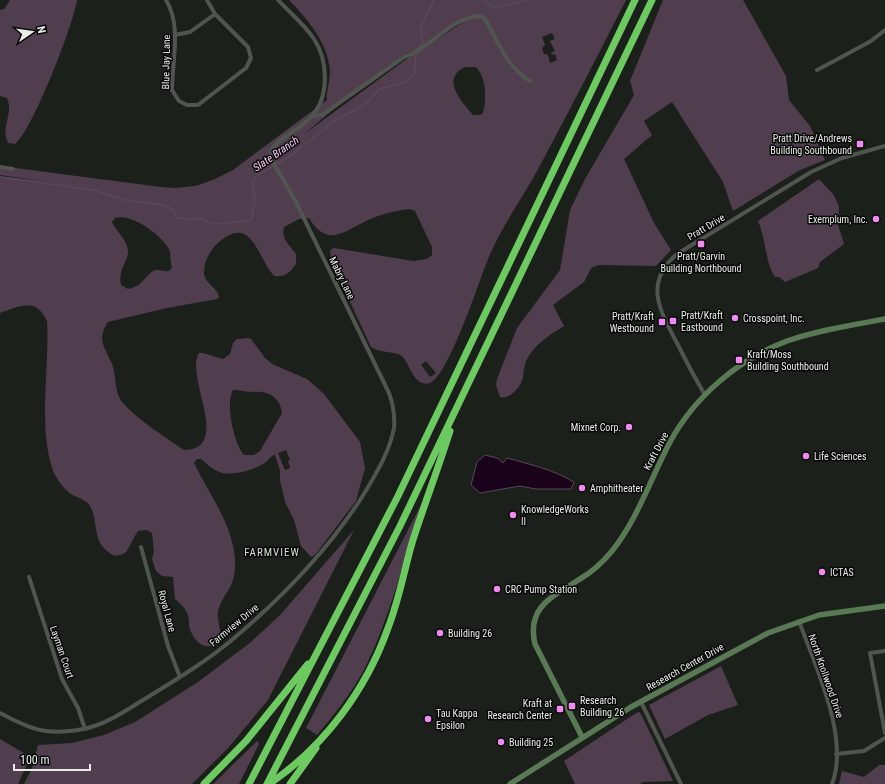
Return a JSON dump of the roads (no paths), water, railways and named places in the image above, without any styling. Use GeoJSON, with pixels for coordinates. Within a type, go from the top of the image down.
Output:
{"type":"FeatureCollection","features":[{"type":"Feature","properties":{"kind":"highway"},"geometry":{"type":"LineString","coordinates":[[249,784],[420,451],[635,0]]}},
{"type":"Feature","properties":{"kind":"highway"},"geometry":{"type":"LineString","coordinates":[[268,784],[398,532],[652,0]]}},
{"type":"Feature","properties":{"kind":"highway"},"geometry":{"type":"LineString","coordinates":[[290,784],[359,690],[384,638],[414,536],[460,402]]}},
{"type":"Feature","properties":{"kind":"highway"},"geometry":{"type":"LineString","coordinates":[[204,784],[246,741],[315,657]]}},
{"type":"Feature","properties":{"kind":"highway"},"geometry":{"type":"LineString","coordinates":[[268,784],[280,777],[311,749],[330,728]]}},
{"type":"Feature","properties":{"kind":"street","name":"Blue Jay Lane"},"geometry":{"type":"LineString","coordinates":[[166,0],[173,20],[175,35],[172,90],[178,101],[187,105],[198,105],[246,68],[250,58],[248,47],[215,14],[207,0]]}},
{"type":"Feature","properties":{"kind":"street"},"geometry":{"type":"LineString","coordinates":[[278,0],[306,28],[320,51],[324,66],[324,89],[321,100],[312,116]]}},
{"type":"Feature","properties":{"kind":"street"},"geometry":{"type":"LineString","coordinates":[[175,35],[190,32],[215,14]]}},
{"type":"Feature","properties":{"kind":"street"},"geometry":{"type":"LineString","coordinates":[[312,116],[322,115],[404,57],[419,51],[443,32],[471,16],[482,16],[508,61],[520,75],[530,81]]}},
{"type":"Feature","properties":{"kind":"street"},"geometry":{"type":"LineString","coordinates":[[817,70],[867,43],[885,30]]}},
{"type":"Feature","properties":{"kind":"street","name":"Mabry Lane"},"geometry":{"type":"LineString","coordinates":[[312,116],[275,145],[271,151],[271,157],[382,375],[392,403],[394,414]]}},
{"type":"Feature","properties":{"kind":"street","name":"Pratt Drive"},"geometry":{"type":"LineString","coordinates":[[705,395],[658,303],[658,283],[668,263],[677,254],[811,172],[842,158],[885,146]]}},
{"type":"Feature","properties":{"kind":"street"},"geometry":{"type":"LineString","coordinates":[[0,167],[13,169]]}},
{"type":"Feature","properties":{"kind":"street","name":"Kraft Drive"},"geometry":{"type":"LineString","coordinates":[[582,737],[536,648],[533,631],[536,618],[542,605],[549,598],[591,572],[613,551],[628,527],[671,441],[684,420],[705,395],[736,368],[775,346],[817,332],[885,319]]}},
{"type":"Feature","properties":{"kind":"street","name":"Farmview Drive"},"geometry":{"type":"LineString","coordinates":[[0,714],[26,728],[51,733],[85,729],[115,717],[180,677],[232,640],[280,596],[311,564],[348,519],[385,456],[392,439],[394,414]]}},
{"type":"Feature","properties":{"kind":"street","name":"Royal Lane"},"geometry":{"type":"LineString","coordinates":[[141,547],[168,646],[180,677]]}},
{"type":"Feature","properties":{"kind":"street","name":"Layman Court"},"geometry":{"type":"LineString","coordinates":[[29,577],[62,679],[78,708],[85,729]]}},
{"type":"Feature","properties":{"kind":"street","name":"Research Center Drive"},"geometry":{"type":"LineString","coordinates":[[510,784],[582,737],[641,702],[746,644],[775,630],[819,615],[885,606]]}},
{"type":"Feature","properties":{"kind":"street","name":"North Knollwood Drive"},"geometry":{"type":"LineString","coordinates":[[799,621],[833,716],[836,735],[836,754],[832,784]]}},
{"type":"Feature","properties":{"kind":"street"},"geometry":{"type":"LineString","coordinates":[[885,651],[870,653],[885,733]]}},
{"type":"Feature","properties":{"kind":"street"},"geometry":{"type":"LineString","coordinates":[[641,702],[682,784]]}},
{"type":"Feature","properties":{"kind":"street"},"geometry":{"type":"LineString","coordinates":[[836,754],[864,751],[885,738]]}},
{"type":"Feature","properties":{"kind":"waterway","name":"Slate Branch"},"geometry":{"type":"LineString","coordinates":[[417,49],[423,43],[421,27],[434,0]]}},
{"type":"Feature","properties":{"kind":"waterway","name":"Slate Branch"},"geometry":{"type":"LineString","coordinates":[[484,0],[494,8],[528,0]]}},
{"type":"Feature","properties":{"kind":"waterway","name":"Slate Branch"},"geometry":{"type":"LineString","coordinates":[[0,177],[93,190],[125,200],[162,205],[173,209],[177,218],[193,220],[200,218],[213,224],[251,220],[255,201],[252,182],[258,175],[292,155],[333,122],[367,103],[379,89],[406,82],[414,75],[416,52]]}},
{"type":"Feature","properties":{"kind":"place","name":"Pratt Drive/Andrews Building Southbound"},"geometry":{"type":"Point","coordinates":[860,144]}},
{"type":"Feature","properties":{"kind":"place","name":"Exemplum, Inc."},"geometry":{"type":"Point","coordinates":[876,219]}},
{"type":"Feature","properties":{"kind":"place","name":"Pratt/Garvin Building Northbound"},"geometry":{"type":"Point","coordinates":[701,244]}},
{"type":"Feature","properties":{"kind":"place","name":"Crosspoint, Inc."},"geometry":{"type":"Point","coordinates":[735,318]}},
{"type":"Feature","properties":{"kind":"place","name":"Pratt/Kraft Eastbound"},"geometry":{"type":"Point","coordinates":[673,321]}},
{"type":"Feature","properties":{"kind":"place","name":"Pratt/Kraft Westbound"},"geometry":{"type":"Point","coordinates":[662,322]}},
{"type":"Feature","properties":{"kind":"place","name":"Kraft/Moss Building Southbound"},"geometry":{"type":"Point","coordinates":[739,360]}},
{"type":"Feature","properties":{"kind":"place","name":"Mixnet Corp."},"geometry":{"type":"Point","coordinates":[629,427]}},
{"type":"Feature","properties":{"kind":"place","name":"Life Sciences"},"geometry":{"type":"Point","coordinates":[806,456]}},
{"type":"Feature","properties":{"kind":"place","name":"Amphitheater"},"geometry":{"type":"Point","coordinates":[582,488]}},
{"type":"Feature","properties":{"kind":"place","name":"KnowledgeWorks II"},"geometry":{"type":"Point","coordinates":[513,515]}},
{"type":"Feature","properties":{"kind":"place","name":"ICTAS"},"geometry":{"type":"Point","coordinates":[822,572]}},
{"type":"Feature","properties":{"kind":"place","name":"CRC Pump Station"},"geometry":{"type":"Point","coordinates":[497,589]}},
{"type":"Feature","properties":{"kind":"place","name":"Building 26"},"geometry":{"type":"Point","coordinates":[440,633]}},
{"type":"Feature","properties":{"kind":"place","name":"Research Building 26"},"geometry":{"type":"Point","coordinates":[572,706]}},
{"type":"Feature","properties":{"kind":"place","name":"Kraft at Research Center"},"geometry":{"type":"Point","coordinates":[560,709]}},
{"type":"Feature","properties":{"kind":"place","name":"Tau Kappa Epsilon"},"geometry":{"type":"Point","coordinates":[428,719]}},
{"type":"Feature","properties":{"kind":"place","name":"Building 25"},"geometry":{"type":"Point","coordinates":[501,742]}},
{"type":"Feature","properties":{"kind":"district","name":"FARMVIEW"},"geometry":{"type":"Point","coordinates":[272,552]}}]}
